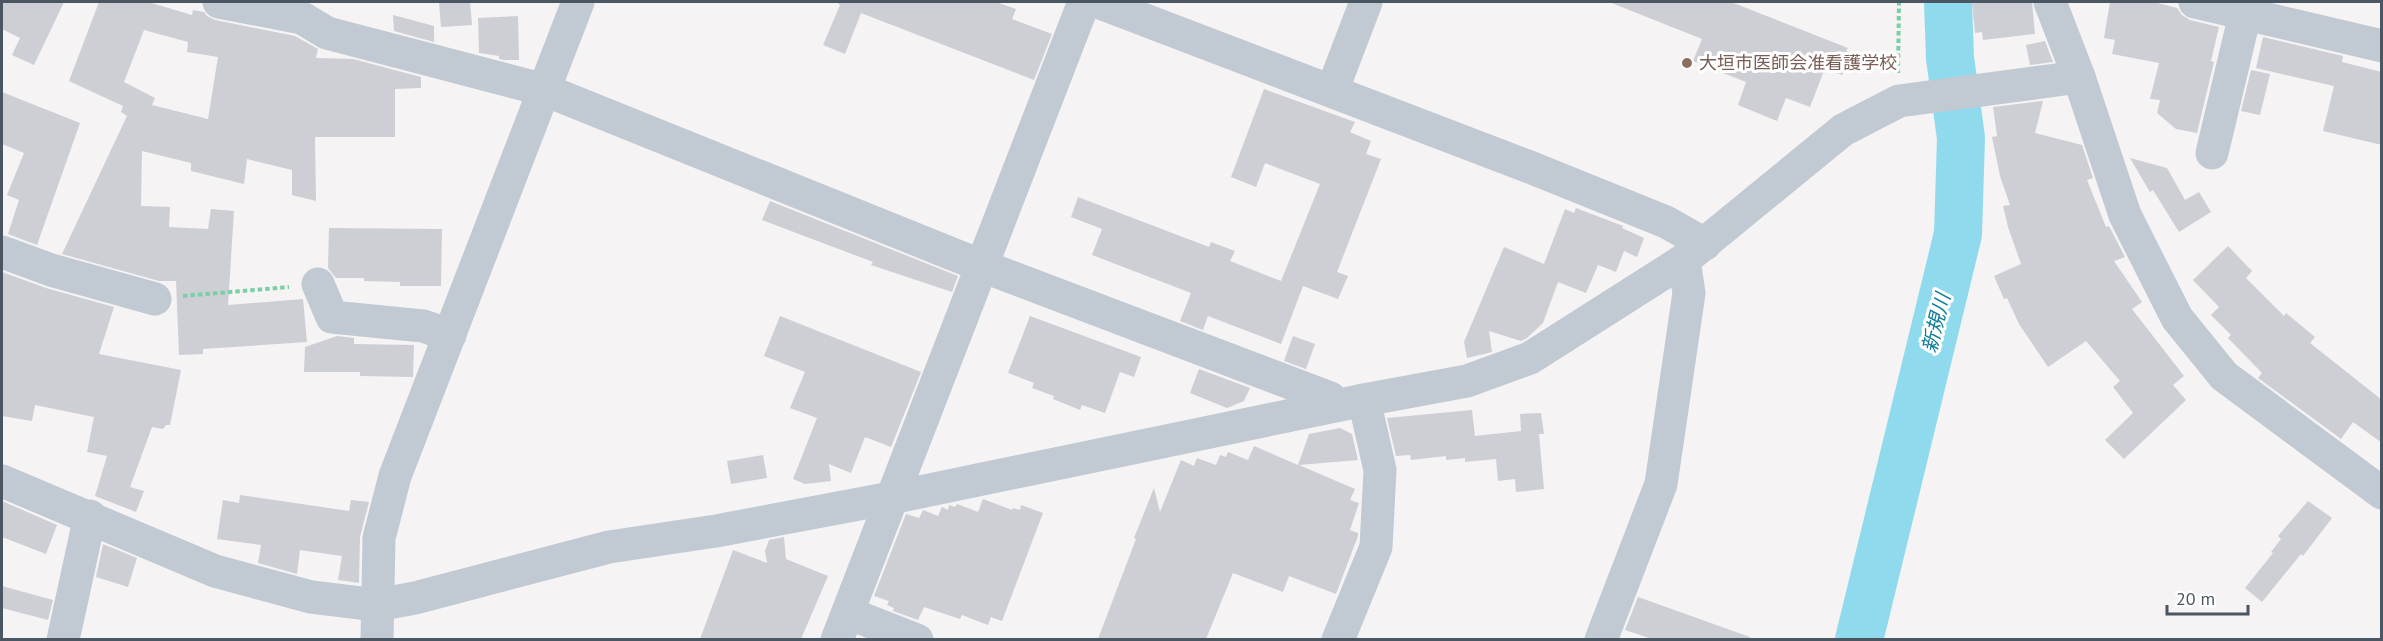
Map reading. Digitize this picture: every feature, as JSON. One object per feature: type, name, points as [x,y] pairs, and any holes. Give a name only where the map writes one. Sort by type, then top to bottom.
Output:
[{"type":"street","points":[[219,2],[302,18],[327,33],[545,90],[982,266],[1348,403],[1380,470],[1376,547],[1338,639]]},
{"type":"street","points":[[378,639],[380,538],[395,476],[578,2]]},
{"type":"street","points":[[917,639],[842,626],[1084,2]]},
{"type":"street","points":[[1098,2],[1666,222],[1695,252]]},
{"type":"street","points":[[1332,91],[1366,2]]},
{"type":"street","points":[[2050,2],[2079,77],[2125,215],[2177,318],[2224,376],[2382,493]]},
{"type":"street","points":[[2195,2],[2246,8],[2382,46]]},
{"type":"street","points":[[2212,153],[2246,8]]},
{"type":"street","points":[[2,481],[90,516],[215,571],[311,597],[377,605],[609,548],[716,531],[891,498],[1348,403],[1467,381],[1530,358],[1695,252],[1843,130],[1906,99],[2079,77]]},
{"type":"street","points":[[2,252],[51,270],[155,298]]},
{"type":"street","points":[[1600,639],[1661,484],[1695,252]]},
{"type":"street","points":[[318,284],[332,317],[423,326],[450,335]]},
{"type":"street","points":[[63,639],[90,516]]},
{"type":"path","points":[[1899,2],[1906,99]]},
{"type":"path","points":[[155,298],[318,284]]},
{"type":"building","points":[[2,2],[64,2],[34,65],[12,55],[20,38],[2,29]]},
{"type":"building","points":[[99,2],[148,2],[192,15],[193,10],[204,12],[215,20],[295,36],[318,49],[316,58],[353,59],[421,77],[421,88],[395,89],[395,137],[315,137],[316,201],[292,195],[292,170],[247,159],[244,184],[191,171],[191,163],[142,151],[141,206],[170,207],[169,227],[208,229],[211,209],[234,211],[228,305],[303,299],[307,342],[203,349],[203,354],[179,355],[176,281],[159,281],[62,254],[127,116],[121,112],[123,106],[69,81]],"holes":[[[144,30],[188,42],[187,52],[218,57],[208,119],[152,105],[155,98],[124,82]]]},
{"type":"building","points":[[439,2],[470,2],[472,25],[441,27]]},
{"type":"building","points":[[836,2],[996,2],[1016,9],[1012,19],[1052,34],[1034,80],[861,13],[845,54],[823,45],[840,5]]},
{"type":"building","points":[[1609,2],[1731,2],[1848,48],[1846,51],[1851,53],[1842,75],[1825,68],[1810,107],[1786,98],[1777,121],[1738,105],[1746,82],[1693,61],[1702,39]]},
{"type":"building","points":[[1972,2],[2032,2],[2035,34],[1983,40],[1982,32],[1975,33]]},
{"type":"building","points":[[2110,2],[2154,2],[2177,8],[2190,20],[2219,27],[2211,61],[2214,62],[2197,133],[2176,129],[2157,113],[2160,100],[2150,99],[2159,63],[2112,54],[2115,40],[2104,38]]},
{"type":"building","points":[[393,15],[434,26],[434,42],[394,31]]},
{"type":"building","points":[[518,16],[519,60],[504,60],[499,59],[499,56],[479,53],[478,18]]},
{"type":"building","points":[[2263,37],[2343,56],[2342,62],[2382,72],[2382,145],[2323,131],[2334,86],[2256,68]]},
{"type":"building","points":[[2045,41],[2053,62],[2030,65],[2026,45]]},
{"type":"building","points":[[2251,70],[2270,74],[2260,115],[2241,111]]},
{"type":"building","points":[[1264,89],[1355,122],[1350,132],[1371,141],[1366,154],[1381,159],[1337,272],[1348,276],[1338,299],[1303,286],[1281,344],[1208,316],[1203,330],[1180,321],[1191,293],[1092,255],[1102,229],[1071,217],[1078,197],[1209,247],[1211,242],[1235,251],[1230,261],[1281,281],[1320,184],[1265,163],[1256,187],[1231,177]]},
{"type":"building","points":[[2,92],[80,123],[37,245],[8,234],[19,200],[7,195],[24,153],[2,144]]},
{"type":"building","points":[[2043,101],[2035,133],[2082,145],[2093,178],[2087,180],[2106,227],[2109,226],[2125,257],[2114,261],[2142,302],[2132,309],[2184,376],[2173,385],[2186,400],[2124,459],[2105,440],[2133,413],[2113,387],[2120,381],[2086,341],[2048,367],[2019,324],[2007,298],[2004,299],[1994,276],[2021,264],[2003,206],[2010,205],[2000,176],[1992,137],[1997,136],[1993,107]]},
{"type":"building","points":[[2130,158],[2167,168],[2185,200],[2199,192],[2211,212],[2179,232],[2153,190],[2150,192]]},
{"type":"building","points":[[770,201],[958,276],[952,292],[871,265],[873,262],[762,220]]},
{"type":"building","points":[[1576,208],[1623,226],[1622,228],[1644,238],[1637,257],[1624,251],[1616,272],[1598,265],[1586,293],[1558,282],[1543,323],[1527,338],[1521,341],[1489,331],[1492,352],[1467,358],[1464,342],[1504,247],[1544,264],[1565,209],[1574,213]]},
{"type":"building","points":[[329,228],[442,229],[441,286],[400,286],[400,282],[336,278],[328,268]]},
{"type":"building","points":[[2228,246],[2252,271],[2246,278],[2284,316],[2286,313],[2315,337],[2310,343],[2382,400],[2382,443],[2353,422],[2341,439],[2258,378],[2262,373],[2228,338],[2231,335],[2211,315],[2219,307],[2193,280]]},
{"type":"building","points":[[2,272],[46,288],[114,307],[99,354],[181,370],[170,425],[166,425],[163,429],[152,427],[130,487],[144,491],[136,512],[95,496],[107,456],[87,452],[94,417],[35,405],[32,421],[2,416]]},
{"type":"building","points":[[780,316],[921,372],[891,447],[865,437],[851,473],[829,464],[831,481],[805,484],[793,479],[817,418],[790,408],[805,372],[764,356]]},
{"type":"building","points":[[1030,316],[1141,357],[1134,377],[1120,372],[1105,413],[1082,405],[1080,410],[1053,399],[1054,396],[1032,388],[1034,383],[1008,373]]},
{"type":"building","points":[[337,336],[354,338],[354,344],[414,345],[413,377],[360,376],[360,372],[304,372],[305,347]]},
{"type":"building","points":[[1293,336],[1315,344],[1306,369],[1284,361]]},
{"type":"building","points":[[1199,369],[1250,388],[1244,401],[1227,408],[1190,393]]},
{"type":"building","points":[[1472,410],[1475,436],[1521,431],[1520,414],[1541,413],[1544,434],[1539,434],[1544,489],[1516,492],[1515,479],[1498,481],[1496,459],[1465,462],[1465,458],[1446,460],[1446,456],[1411,460],[1410,455],[1396,456],[1387,418]]},
{"type":"building","points":[[1340,428],[1352,434],[1358,460],[1299,465],[1355,489],[1350,500],[1359,503],[1350,530],[1358,533],[1358,536],[1336,594],[1289,576],[1283,592],[1233,573],[1206,639],[1098,639],[1154,488],[1160,512],[1181,460],[1194,466],[1197,458],[1216,465],[1220,455],[1226,457],[1228,452],[1248,460],[1254,446],[1298,465],[1309,434]]},
{"type":"building","points":[[763,455],[767,478],[731,484],[727,461]]},
{"type":"building","points":[[240,495],[349,511],[351,500],[369,502],[360,537],[359,583],[338,580],[342,556],[300,550],[297,574],[258,563],[261,545],[217,539],[223,500],[239,503]]},
{"type":"building","points":[[983,499],[1012,510],[1013,508],[1020,510],[1021,505],[1043,513],[1002,621],[991,617],[988,625],[962,615],[960,619],[924,607],[918,620],[893,611],[894,608],[887,605],[889,601],[874,596],[906,514],[919,518],[923,510],[938,516],[942,507],[948,510],[949,505],[955,507],[957,504],[978,512]]},
{"type":"building","points":[[2,501],[57,525],[46,554],[2,537]]},
{"type":"building","points":[[2308,501],[2332,518],[2303,556],[2301,554],[2262,602],[2245,588],[2273,553],[2271,552],[2281,539],[2278,536]]},
{"type":"building","points":[[784,537],[786,559],[828,576],[801,639],[700,639],[733,550],[767,563],[765,551],[769,540]]},
{"type":"building","points":[[103,544],[137,558],[128,587],[96,577]]},
{"type":"building","points":[[2,586],[53,600],[48,620],[2,608]]},
{"type":"building","points":[[1638,597],[1750,637],[1750,639],[1652,639],[1625,630]]},
{"type":"waterway","name":"新規川","points":[[1859,640],[1958,234],[1961,138],[1950,58],[1948,2]]},
{"type":"place","name":"大垣市医師会准看護学校","points":[[1687,63]]}]
